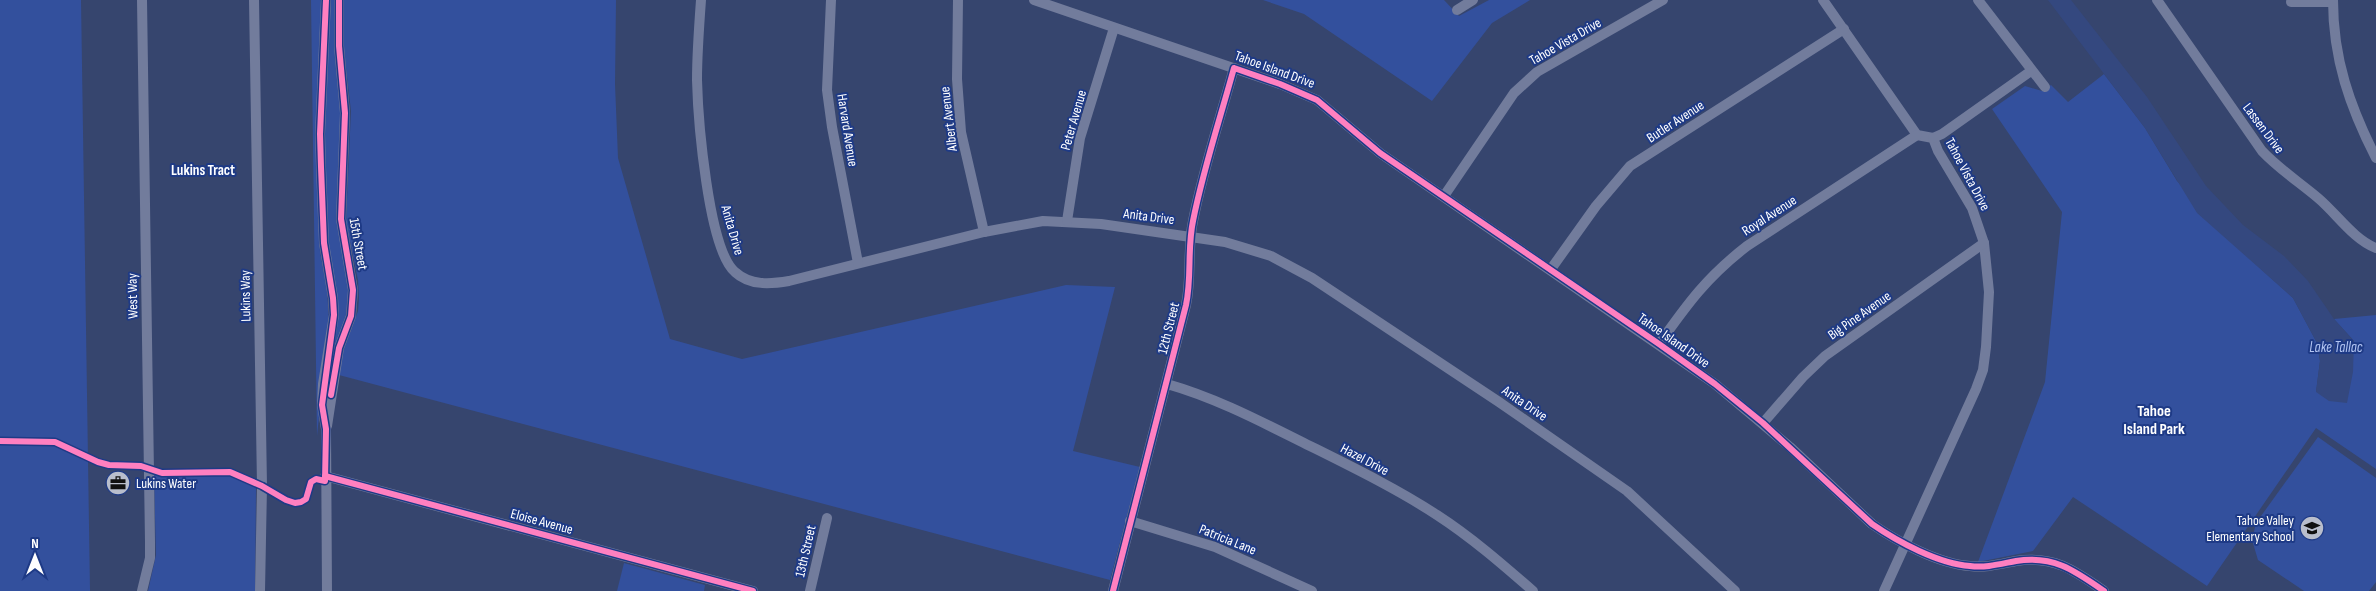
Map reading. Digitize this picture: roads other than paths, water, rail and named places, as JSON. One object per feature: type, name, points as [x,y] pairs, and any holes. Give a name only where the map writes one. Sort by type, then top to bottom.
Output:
[{"type":"street","name":"West Way","points":[[142,0],[150,558],[142,591]]},
{"type":"street","name":"Lukins Way","points":[[254,0],[262,486],[260,591]]},
{"type":"street","name":"15th Street","points":[[326,0],[320,134],[324,243],[334,315],[323,384],[322,405],[326,429],[327,591]]},
{"type":"street","name":"15th Street","points":[[326,429],[330,416],[332,383],[339,348],[351,316],[353,290],[341,219],[345,113],[339,46],[339,0]]},
{"type":"street","name":"Anita Drive","points":[[701,0],[697,79],[700,128],[711,205],[725,260],[734,272],[744,279],[760,283],[789,281],[984,232],[1027,223],[1067,221],[1191,236],[1225,242],[1272,256],[1312,278],[1499,402],[1627,491],[1735,591]]},
{"type":"street","name":"Harvard Avenue","points":[[831,0],[827,90],[832,127],[858,264]]},
{"type":"street","name":"Albert Avenue","points":[[958,0],[957,79],[961,132],[984,232]]},
{"type":"street","name":"Tahoe Island Drive","points":[[1034,0],[1280,84],[1317,100],[1380,153],[1551,269],[1715,384],[1763,424],[1872,524],[1905,544],[1950,562],[1969,566],[1991,567],[2028,560],[2046,560],[2081,575],[2104,591]]},
{"type":"street","points":[[1457,10],[1473,0]]},
{"type":"street","name":"Tahoe Vista Drive","points":[[1444,196],[1514,93],[1526,81],[1537,72],[1663,0]]},
{"type":"street","points":[[1823,0],[1917,135]]},
{"type":"street","points":[[1978,0],[2045,87]]},
{"type":"street","name":"Lassen Drive","points":[[2156,0],[2262,151],[2276,166],[2317,197],[2362,240],[2376,248]]},
{"type":"street","points":[[2291,2],[2333,1],[2339,63],[2348,98],[2376,158]]},
{"type":"street","name":"Peter Avenue","points":[[1067,221],[1080,138],[1114,28]]},
{"type":"street","name":"Butler Avenue","points":[[1551,269],[1596,206],[1630,166],[1844,28]]},
{"type":"street","name":"12th Street","points":[[1113,591],[1190,288],[1191,236],[1234,68]]},
{"type":"street","points":[[1933,138],[1942,134],[2031,71]]},
{"type":"street","name":"Tahoe Vista Drive","points":[[1884,591],[1982,370],[1989,317],[1984,243],[1972,208],[1933,138],[1917,135]]},
{"type":"street","name":"Royal Avenue","points":[[1659,344],[1704,283],[1723,265],[1747,246],[1917,135]]},
{"type":"street","name":"Big Pine Avenue","points":[[1763,424],[1803,377],[1825,356],[1984,243]]},
{"type":"street","name":"Hazel Drive","points":[[1167,384],[1188,390],[1251,417],[1404,496],[1437,515],[1478,544],[1533,591]]},
{"type":"street","name":"Eloise Avenue","points":[[325,476],[753,591]]},
{"type":"street","name":"13th Street","points":[[810,591],[827,518]]},
{"type":"street","name":"Patricia Lane","points":[[1130,521],[1214,547],[1312,591]]},
{"type":"water","name":"Lake Tallac","points":[[2048,0],[2071,0],[2147,97],[2206,186],[2243,225],[2284,256],[2308,281],[2334,319],[2354,341],[2353,372],[2347,403],[2329,401],[2316,392],[2320,361],[2317,343],[2293,298],[2197,213],[2145,128]]},
{"type":"place","name":"Lukins Water","points":[[118,483]]},
{"type":"place","name":"Tahoe Valley Elementary School","points":[[2312,528]]},
{"type":"district","name":"Lukins Tract","points":[[203,170]]},
{"type":"district","name":"Tahoe Island Park","points":[[2154,419]]}]
